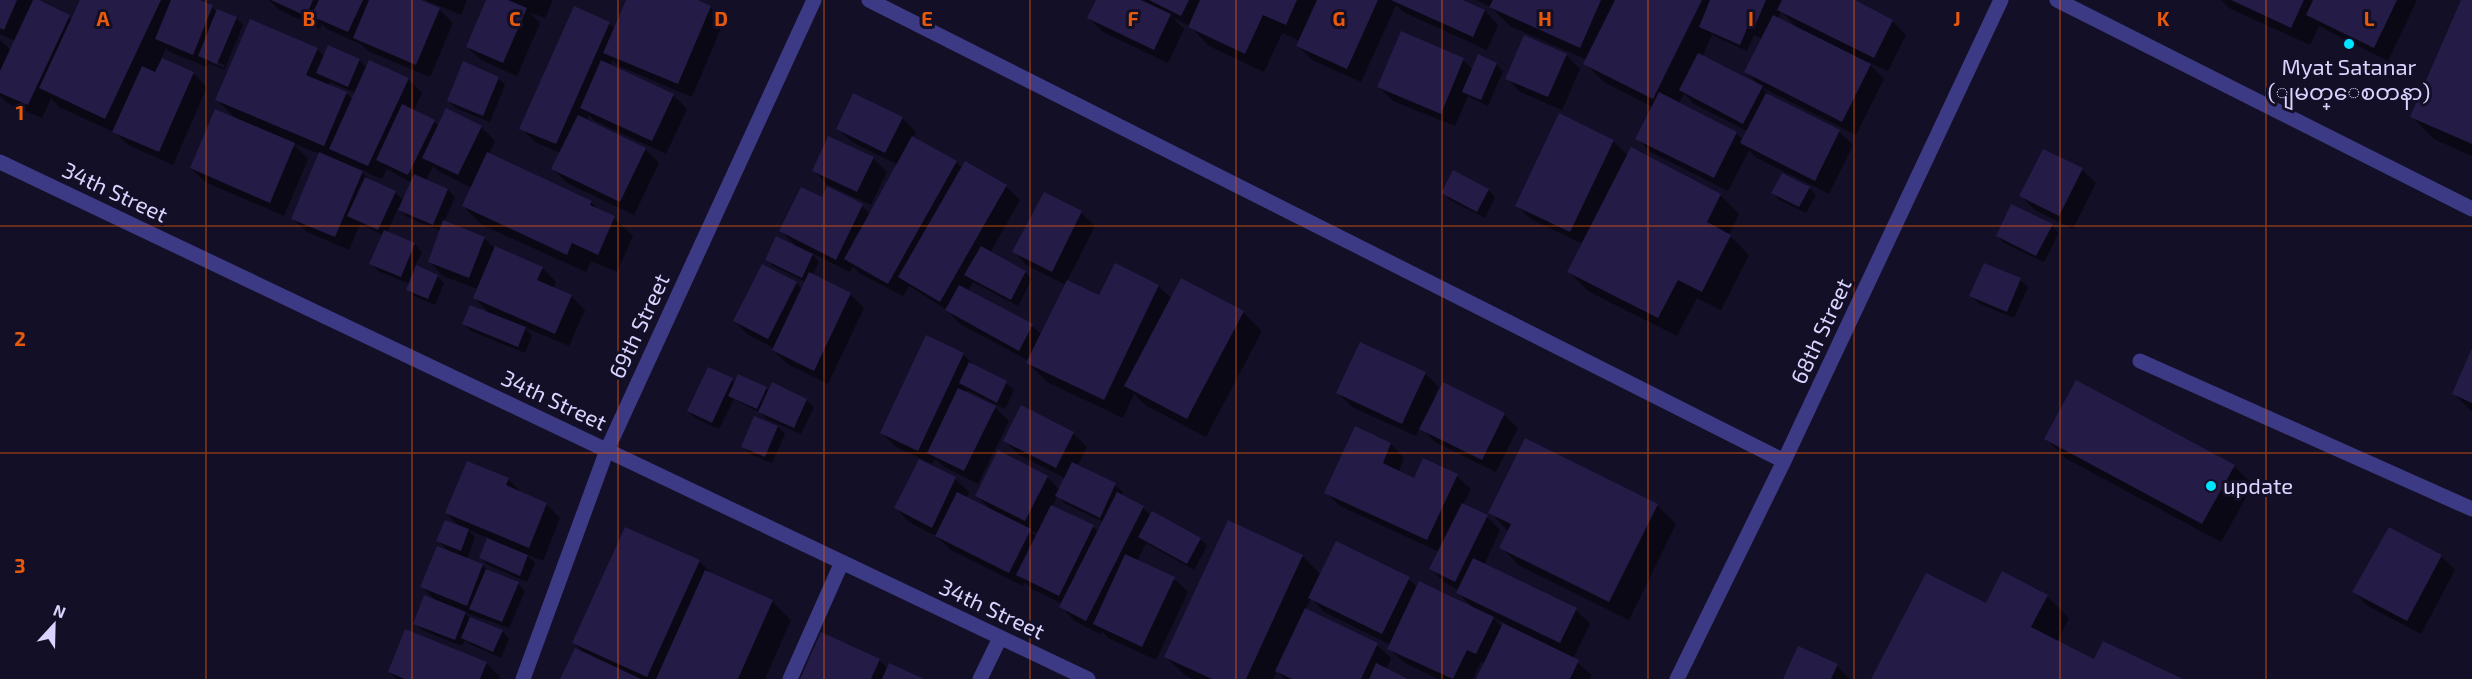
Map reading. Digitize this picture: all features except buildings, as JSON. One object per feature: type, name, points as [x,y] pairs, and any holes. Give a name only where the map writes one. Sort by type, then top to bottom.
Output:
[{"type":"street","name":"69th Street","points":[[523,679],[606,450],[814,0]]},
{"type":"street","points":[[869,0],[1784,461]]},
{"type":"street","name":"68th Street","points":[[1677,679],[1784,461],[2001,0]]},
{"type":"street","points":[[2057,0],[2472,209]]},
{"type":"street","name":"34th Street","points":[[0,162],[1088,679]]},
{"type":"street","points":[[2140,361],[2472,509]]},
{"type":"street","points":[[790,679],[842,562]]},
{"type":"street","points":[[980,679],[1000,638]]},
{"type":"place","name":"Myat Satanar (ျမတ္ေစတနာ)","points":[[2349,44]]},
{"type":"place","name":"update","points":[[2211,486]]}]
